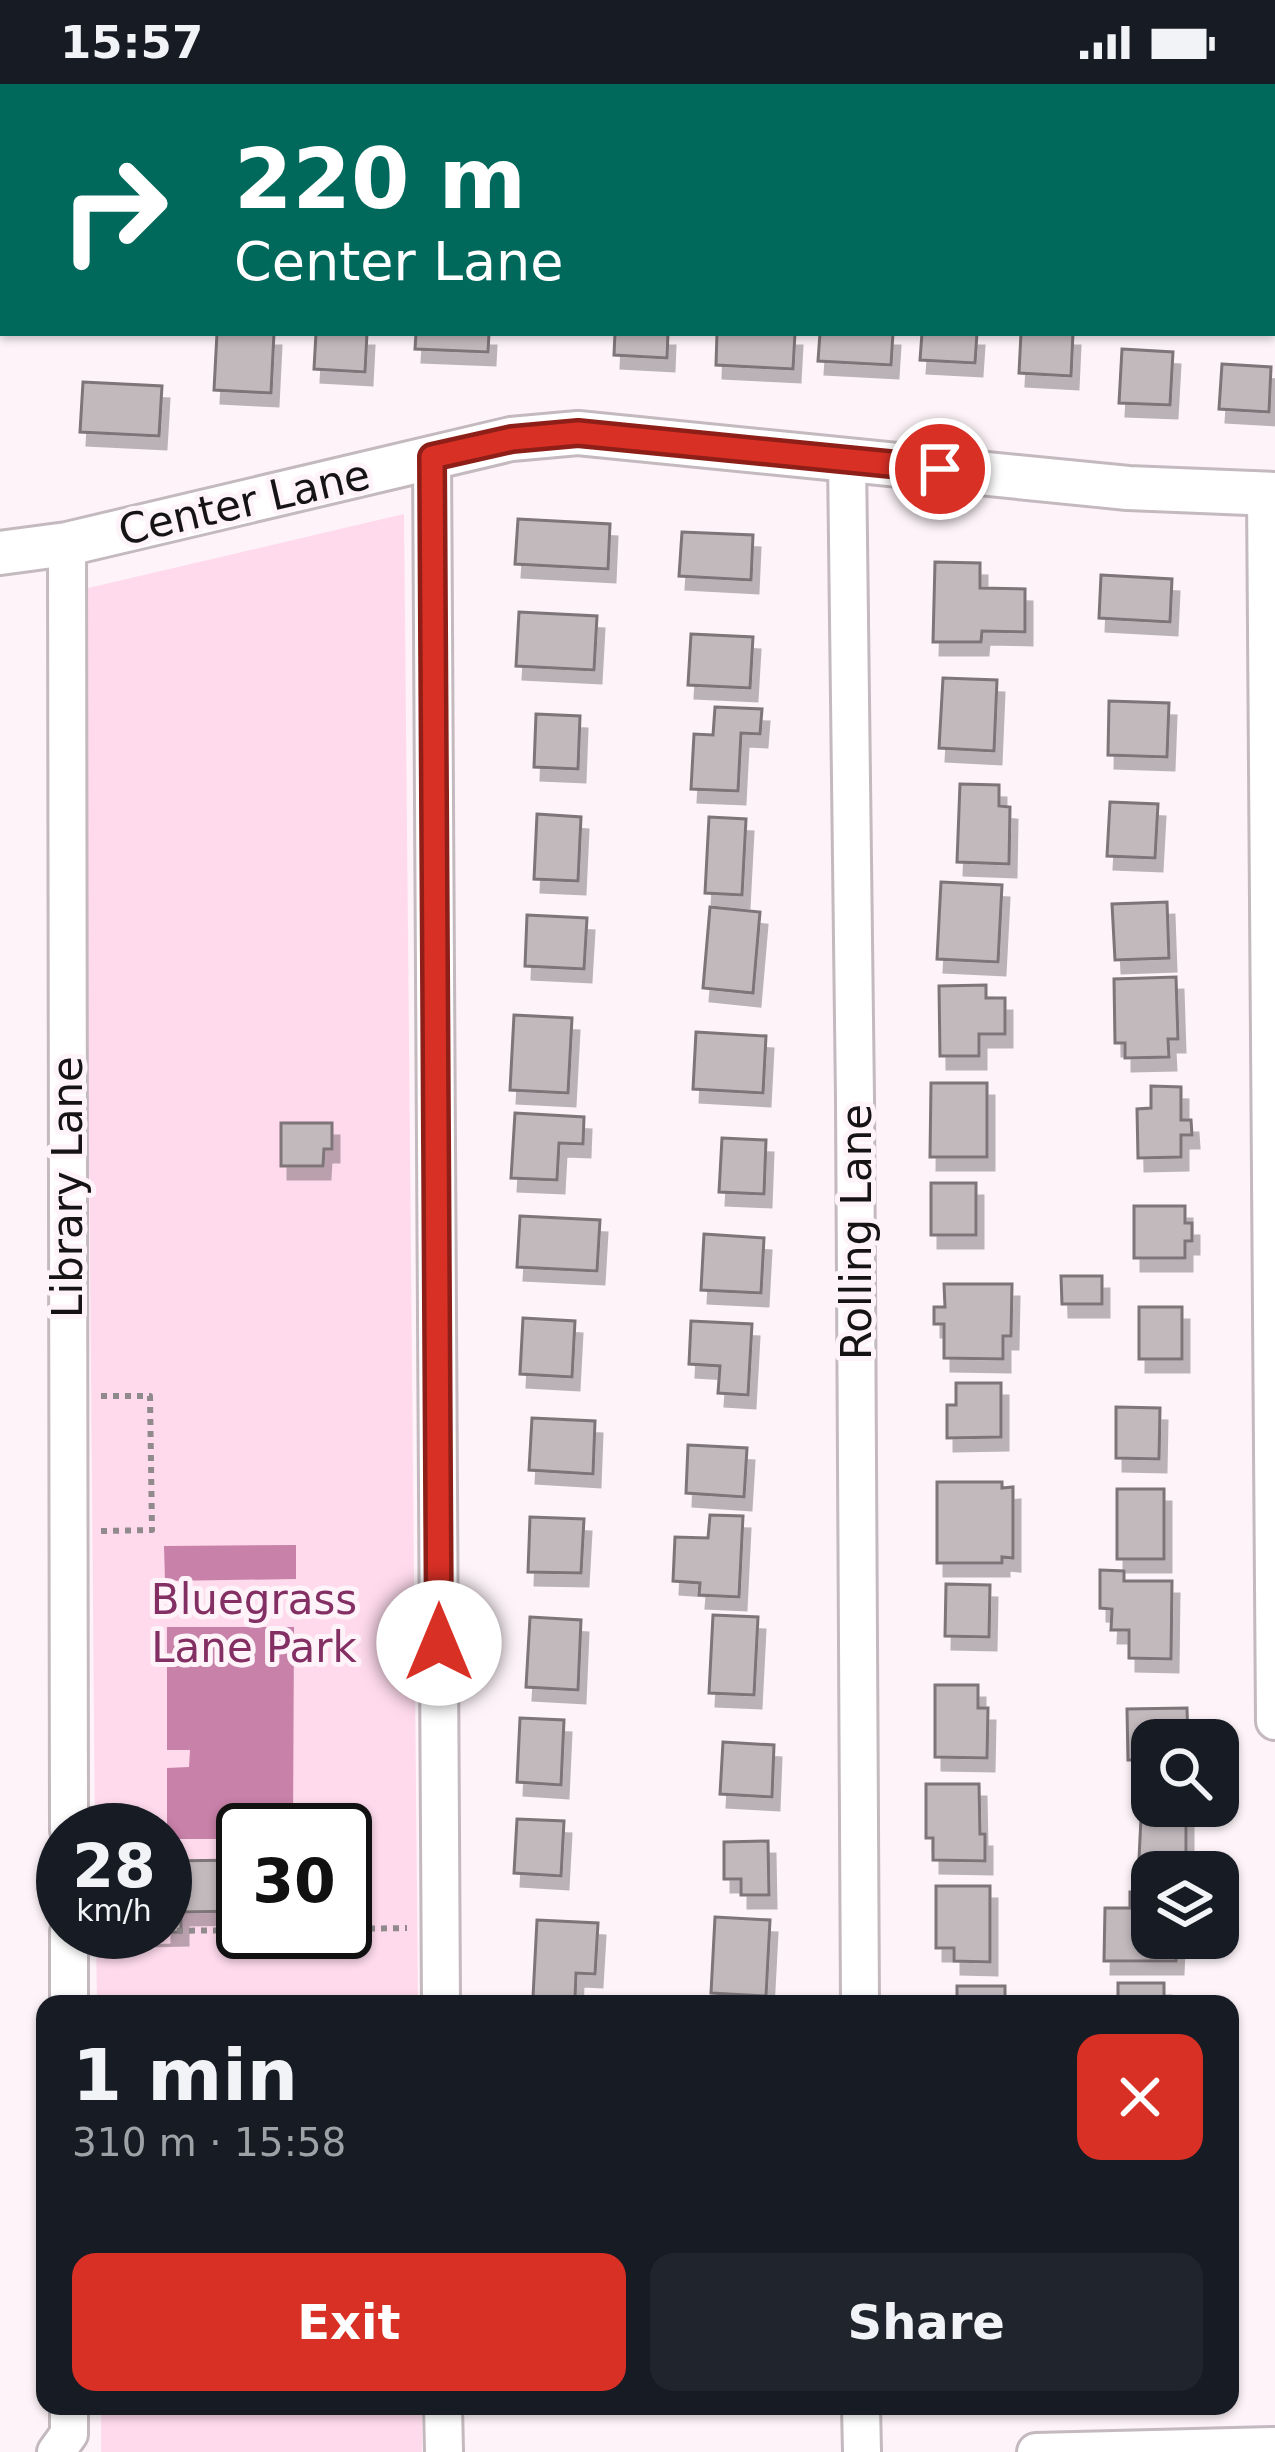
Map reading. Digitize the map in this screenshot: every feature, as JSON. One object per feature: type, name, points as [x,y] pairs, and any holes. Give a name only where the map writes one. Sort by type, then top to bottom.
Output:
[{"type":"street","name":"Center Lane","points":[[0,553],[67,544],[512,439],[578,433],[1128,488],[1270,494]]},
{"type":"street","points":[[432,457],[441,1995]]},
{"type":"street","name":"Rolling Lane","points":[[847,459],[860,1995]]},
{"type":"street","points":[[1270,494],[1275,1721]]},
{"type":"street","name":"Library Lane","points":[[67,544],[68,1803]]},
{"type":"street","points":[[69,1959],[69,1995]]},
{"type":"street","points":[[56,2452],[69,2434],[69,2415]]},
{"type":"street","points":[[443,2415],[444,2452]]},
{"type":"street","points":[[862,2415],[862,2452]]},
{"type":"street","points":[[1036,2452],[1275,2446]]},
{"type":"path","points":[[68,1396],[150,1396],[152,1530],[68,1533]]},
{"type":"path","points":[[372,1928],[440,1927]]},
{"type":"green space","name":"Bluegrass Lane Park","points":[[404,514],[418,1995],[97,1995],[96,1959],[192,1959],[192,1803],[95,1803],[84,589]]},
{"type":"green space","points":[[101,2415],[422,2415],[422,2452],[101,2452]]},
{"type":"shaded area","points":[[296,1545],[296,1579],[165,1581],[164,1546]]},
{"type":"shaded area","points":[[167,1627],[294,1627],[293,1803],[216,1803],[216,1839],[192,1839],[192,1803],[167,1803],[167,1768],[189,1767],[190,1750],[167,1750]]},
{"type":"building","points":[[217,336],[274,336],[271,393],[214,390]]},
{"type":"building","points":[[316,336],[367,336],[365,372],[314,369]]},
{"type":"building","points":[[416,336],[489,336],[488,352],[415,349]]},
{"type":"building","points":[[615,336],[668,336],[667,358],[614,355]]},
{"type":"building","points":[[717,336],[795,336],[793,369],[716,365]]},
{"type":"building","points":[[820,336],[893,336],[891,365],[818,361]]},
{"type":"building","points":[[922,336],[977,336],[975,363],[920,360]]},
{"type":"building","points":[[1021,336],[1073,336],[1071,376],[1019,373]]},
{"type":"building","points":[[1122,349],[1173,352],[1170,405],[1119,403]]},
{"type":"building","points":[[1222,364],[1271,367],[1269,412],[1219,409]]},
{"type":"building","points":[[83,382],[162,386],[159,436],[80,432]]},
{"type":"building","points":[[518,519],[610,524],[608,569],[515,564]]},
{"type":"building","points":[[682,532],[753,535],[751,580],[679,576]]},
{"type":"building","points":[[935,562],[980,563],[980,588],[1025,589],[1025,632],[982,631],[981,642],[933,642]]},
{"type":"building","points":[[1101,575],[1172,579],[1170,622],[1099,618]]},
{"type":"building","points":[[519,612],[597,616],[594,670],[516,666]]},
{"type":"building","points":[[691,634],[753,637],[750,688],[688,685]]},
{"type":"building","points":[[943,678],[997,680],[994,751],[939,748]]},
{"type":"building","points":[[1109,701],[1169,703],[1167,757],[1108,755]]},
{"type":"building","points":[[715,707],[762,709],[760,734],[741,733],[738,791],[691,789],[694,734],[713,735]]},
{"type":"building","points":[[536,714],[580,716],[578,769],[534,767]]},
{"type":"building","points":[[960,784],[999,785],[999,806],[1010,807],[1009,864],[957,862]]},
{"type":"building","points":[[1110,802],[1158,804],[1155,858],[1107,856]]},
{"type":"building","points":[[537,814],[581,817],[578,881],[534,879]]},
{"type":"building","points":[[709,817],[746,819],[742,895],[705,893]]},
{"type":"building","points":[[941,882],[1002,885],[998,962],[937,959]]},
{"type":"building","points":[[1167,902],[1169,958],[1115,960],[1112,904]]},
{"type":"building","points":[[710,907],[760,912],[753,993],[703,988]]},
{"type":"building","points":[[527,915],[587,918],[584,969],[525,966]]},
{"type":"building","points":[[1176,977],[1178,1039],[1168,1039],[1169,1057],[1125,1058],[1125,1043],[1115,1043],[1114,979]]},
{"type":"building","points":[[986,985],[986,998],[1005,998],[1005,1034],[979,1034],[979,1056],[940,1056],[939,986]]},
{"type":"building","points":[[514,1015],[572,1018],[568,1093],[510,1090]]},
{"type":"building","points":[[696,1032],[766,1036],[763,1093],[693,1089]]},
{"type":"building","points":[[931,1083],[987,1083],[987,1157],[930,1157]]},
{"type":"building","points":[[1151,1086],[1181,1087],[1181,1120],[1191,1120],[1192,1135],[1181,1135],[1181,1157],[1138,1158],[1137,1109],[1151,1108]]},
{"type":"building","points":[[515,1113],[584,1117],[583,1144],[559,1143],[557,1180],[511,1178]]},
{"type":"building","points":[[281,1123],[332,1123],[332,1149],[324,1149],[323,1166],[281,1166]]},
{"type":"building","points":[[722,1138],[766,1140],[764,1194],[719,1192]]},
{"type":"building","points":[[931,1183],[976,1183],[976,1235],[931,1235]]},
{"type":"building","points":[[1134,1206],[1185,1206],[1192,1241],[1185,1241],[1185,1258],[1134,1258]]},
{"type":"building","points":[[520,1216],[600,1220],[597,1271],[517,1267]]},
{"type":"building","points":[[704,1234],[764,1238],[761,1293],[701,1290]]},
{"type":"building","points":[[1061,1276],[1102,1276],[1102,1304],[1062,1304]]},
{"type":"building","points":[[944,1284],[1012,1284],[1011,1336],[1003,1336],[1003,1359],[944,1358],[944,1324],[934,1324],[934,1307],[945,1307]]},
{"type":"building","points":[[1139,1307],[1182,1307],[1182,1359],[1139,1359]]},
{"type":"building","points":[[523,1318],[575,1321],[572,1377],[520,1374]]},
{"type":"building","points":[[691,1321],[752,1324],[748,1395],[718,1393],[720,1366],[689,1364]]},
{"type":"building","points":[[956,1383],[1001,1383],[1001,1437],[947,1438],[947,1405],[956,1405]]},
{"type":"building","points":[[1116,1407],[1160,1408],[1159,1459],[1116,1458]]},
{"type":"building","points":[[532,1418],[595,1421],[593,1474],[529,1470]]},
{"type":"building","points":[[688,1445],[747,1448],[744,1497],[686,1493]]},
{"type":"building","points":[[937,1482],[1002,1482],[1002,1488],[1013,1487],[1013,1558],[1002,1557],[1002,1563],[937,1563]]},
{"type":"building","points":[[1117,1489],[1164,1489],[1164,1559],[1117,1559]]},
{"type":"building","points":[[710,1515],[743,1516],[739,1597],[699,1595],[700,1583],[673,1581],[675,1537],[708,1538]]},
{"type":"building","points":[[530,1517],[584,1519],[581,1573],[528,1572]]},
{"type":"building","points":[[1100,1570],[1124,1571],[1124,1581],[1172,1581],[1171,1659],[1129,1658],[1129,1630],[1111,1630],[1112,1609],[1100,1608]]},
{"type":"building","points":[[946,1584],[990,1585],[989,1637],[945,1636]]},
{"type":"building","points":[[713,1615],[758,1617],[754,1695],[709,1693]]},
{"type":"building","points":[[530,1617],[581,1620],[578,1690],[526,1687]]},
{"type":"building","points":[[935,1685],[978,1685],[978,1708],[988,1708],[987,1758],[935,1757]]},
{"type":"building","points":[[1187,1708],[1187,1719],[1131,1719],[1128,1760],[1127,1709]]},
{"type":"building","points":[[520,1718],[564,1720],[561,1785],[517,1782]]},
{"type":"building","points":[[723,1742],[774,1745],[772,1797],[720,1794]]},
{"type":"building","points":[[926,1784],[979,1784],[985,1861],[933,1860],[933,1838],[926,1838]]},
{"type":"building","points":[[517,1819],[564,1821],[561,1876],[514,1873]]},
{"type":"building","points":[[1141,1827],[1186,1827],[1186,1851],[1139,1851]]},
{"type":"building","points":[[768,1841],[769,1895],[741,1895],[741,1879],[724,1879],[724,1842]]},
{"type":"building","points":[[216,1860],[216,1911],[192,1912],[192,1861]]},
{"type":"building","points":[[936,1886],[990,1886],[990,1962],[954,1961],[954,1948],[936,1948]]},
{"type":"building","points":[[1131,1892],[1131,1959],[1176,1961],[1104,1961],[1105,1908],[1130,1908]]},
{"type":"building","points":[[715,1917],[770,1920],[766,1995],[711,1993]]},
{"type":"building","points":[[537,1920],[598,1923],[595,1974],[576,1973],[575,1995],[533,1995]]},
{"type":"building","points":[[1118,1983],[1164,1983],[1164,1995],[1118,1995]]},
{"type":"building","points":[[957,1986],[1005,1986],[1005,1995],[957,1995]]},
{"type":"route","points":[[439,1643],[432,457],[512,439],[578,433],[940,469]]}]
